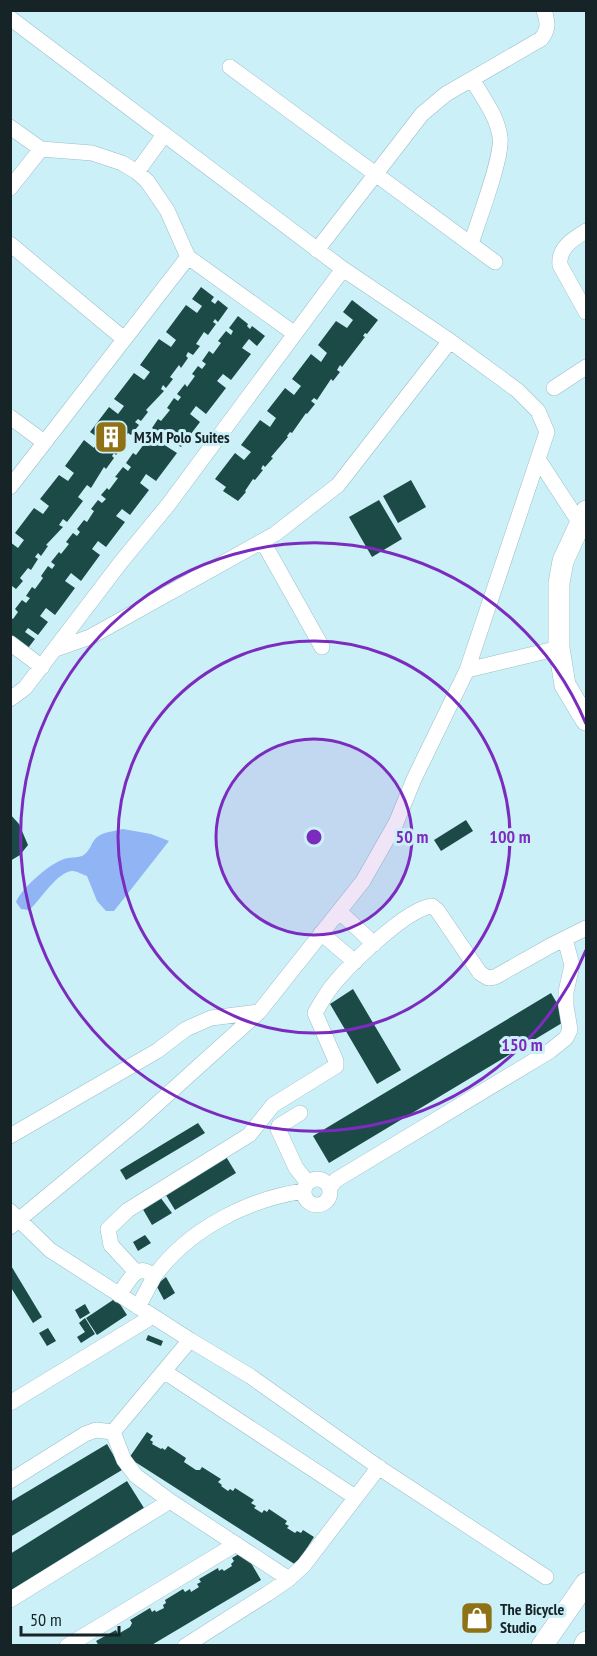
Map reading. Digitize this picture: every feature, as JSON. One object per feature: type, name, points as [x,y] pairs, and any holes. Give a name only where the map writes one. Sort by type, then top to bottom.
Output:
[{"type":"street","points":[[317,250],[422,114],[446,94],[541,39],[547,32],[548,24],[544,10]]},
{"type":"street","points":[[10,18],[317,250],[517,390],[538,411],[547,432],[467,670],[414,779],[396,823],[363,881],[259,1012],[137,1122],[13,1219],[50,1250],[250,1376],[379,1467],[546,1577]]},
{"type":"street","points":[[230,67],[495,262]]},
{"type":"street","points":[[471,244],[496,165],[501,138],[495,118],[472,79]]},
{"type":"street","points":[[10,127],[41,148],[92,153],[122,163],[137,172],[147,181],[168,210],[188,257],[295,334]]},
{"type":"street","points":[[137,172],[164,135]]},
{"type":"street","points":[[10,188],[41,148]]},
{"type":"street","points":[[586,231],[563,249],[559,259],[560,265],[586,312]]},
{"type":"street","points":[[10,244],[124,339]]},
{"type":"street","points":[[10,487],[188,257]]},
{"type":"street","points":[[10,699],[25,688],[56,650],[121,562],[168,505],[343,269]]},
{"type":"street","points":[[56,650],[90,637],[263,542],[338,485],[450,341]]},
{"type":"street","points":[[554,388],[586,367]]},
{"type":"street","points":[[10,417],[44,442]]},
{"type":"street","points":[[538,459],[584,522],[563,561],[559,583],[559,648],[566,685],[586,720]]},
{"type":"street","points":[[263,542],[322,647]]},
{"type":"street","points":[[10,643],[42,667]]},
{"type":"street","points":[[467,670],[559,648]]},
{"type":"street","points":[[136,1272],[111,1245],[108,1228],[128,1210],[249,1135],[273,1105],[336,1066],[336,1061],[315,1013],[334,984],[398,923],[425,907],[432,906],[480,974],[488,978],[495,977],[550,945],[586,928]]},
{"type":"street","points":[[339,911],[374,944]]},
{"type":"street","points":[[321,933],[355,963]]},
{"type":"street","points":[[300,1113],[279,1126],[278,1129],[306,1187],[309,1203],[317,1206],[329,1200],[330,1187],[336,1180],[550,1051],[566,1038],[570,1030],[566,992],[572,965],[565,939]]},
{"type":"street","points":[[10,1136],[157,1051],[186,1029],[211,1018],[259,1012]]},
{"type":"street","points":[[138,1307],[164,1263],[187,1242],[242,1208],[306,1187],[320,1179],[330,1187]]},
{"type":"street","points":[[119,1294],[140,1270],[147,1271],[154,1277]]},
{"type":"street","points":[[10,1403],[153,1316]]},
{"type":"street","points":[[113,1432],[190,1340]]},
{"type":"street","points":[[165,1372],[355,1497]]},
{"type":"street","points":[[10,1481],[85,1434],[96,1430],[113,1432]]},
{"type":"street","points":[[113,1432],[124,1460],[136,1476],[289,1579]]},
{"type":"street","points":[[185,1646],[289,1579],[304,1564],[379,1467]]},
{"type":"street","points":[[10,1600],[170,1501]]},
{"type":"street","points":[[67,1646],[236,1544]]},
{"type":"street","points":[[542,1646],[586,1583]]},
{"type":"street","points":[[584,1646],[586,1642]]},
{"type":"water","points":[[123,829],[151,834],[169,841],[114,911],[106,911],[97,901],[87,876],[73,871],[67,872],[55,881],[29,910],[21,909],[16,902],[19,896],[44,871],[64,859],[85,854],[99,836]]},
{"type":"building","name":"M3M Polo Suites","points":[[201,287],[214,297],[211,301],[215,304],[218,300],[228,308],[218,322],[215,319],[213,322],[216,324],[208,335],[204,332],[196,344],[200,346],[193,355],[188,352],[186,356],[188,358],[181,368],[179,365],[170,377],[173,379],[166,388],[163,385],[161,389],[164,391],[146,410],[148,412],[141,421],[138,419],[135,422],[139,425],[131,435],[128,433],[120,444],[123,446],[116,455],[114,453],[112,456],[114,458],[106,469],[104,467],[91,488],[87,485],[78,497],[83,501],[67,522],[63,519],[59,525],[63,527],[46,545],[48,546],[41,556],[38,553],[35,557],[38,559],[31,570],[28,568],[20,578],[23,581],[16,589],[12,586],[10,588],[10,542],[18,548],[24,540],[15,533],[34,508],[43,514],[49,506],[40,499],[59,475],[68,481],[74,473],[65,466],[84,440],[94,448],[100,439],[90,432],[109,407],[118,414],[124,406],[114,399],[134,373],[144,380],[150,372],[140,365],[159,339],[171,347],[176,340],[166,332],[186,305],[197,313],[202,306],[192,299]]},
{"type":"building","points":[[352,300],[378,320],[367,334],[365,333],[363,336],[365,337],[342,367],[340,365],[337,370],[340,372],[333,381],[331,379],[317,400],[314,398],[311,401],[315,404],[292,433],[290,432],[271,457],[273,458],[265,467],[263,465],[261,469],[263,470],[255,480],[253,479],[238,501],[223,491],[226,487],[215,479],[235,453],[244,460],[251,452],[241,445],[260,420],[270,427],[276,418],[267,411],[285,388],[294,395],[301,386],[292,379],[311,354],[321,362],[327,353],[318,345],[336,321],[347,328],[353,320],[343,312]]},
{"type":"building","points":[[238,316],[248,324],[250,329],[252,326],[265,336],[257,346],[249,339],[242,348],[251,354],[231,380],[223,374],[217,381],[226,388],[206,414],[196,406],[190,414],[200,422],[181,447],[171,440],[166,446],[177,453],[156,481],[146,474],[140,483],[149,490],[130,515],[122,509],[116,516],[125,522],[106,547],[98,541],[92,549],[100,555],[81,581],[71,573],[65,581],[75,588],[55,615],[46,608],[40,616],[48,622],[38,635],[28,628],[25,632],[35,639],[25,652],[10,641],[10,617],[13,619],[18,612],[15,609],[22,600],[26,603],[30,598],[26,596],[32,587],[35,589],[48,566],[52,569],[55,565],[51,562],[69,544],[66,542],[73,533],[77,536],[80,532],[77,529],[84,520],[87,522],[94,511],[91,509],[98,500],[102,503],[106,499],[101,495],[107,488],[109,490],[123,467],[128,471],[131,467],[126,463],[133,453],[136,455],[144,444],[141,442],[149,432],[153,435],[156,431],[152,428],[158,419],[161,421],[170,410],[167,408],[174,398],[178,401],[181,397],[177,394],[185,384],[187,387],[195,376],[192,374],[198,366],[202,369],[206,364],[202,361],[209,351],[213,354],[221,343],[218,341],[226,331],[231,335],[233,331],[229,328]]},
{"type":"building","points":[[411,480],[426,507],[398,523],[383,496]]},
{"type":"building","points":[[379,500],[402,539],[372,557],[349,517]]},
{"type":"building","points":[[10,814],[19,824],[28,845],[20,855],[10,861]]},
{"type":"building","points":[[466,820],[473,831],[441,851],[434,840]]},
{"type":"building","points":[[353,989],[401,1070],[377,1084],[330,1004]]},
{"type":"building","points":[[551,993],[567,1020],[329,1163],[313,1136]]},
{"type":"building","points":[[198,1123],[205,1133],[126,1180],[120,1170]]},
{"type":"building","points":[[225,1155],[236,1173],[175,1210],[164,1192]]},
{"type":"building","points":[[160,1197],[172,1213],[152,1225],[141,1206]]},
{"type":"building","points":[[145,1235],[151,1243],[138,1251],[133,1242]]},
{"type":"building","points":[[10,1264],[42,1317],[33,1323],[10,1286]]},
{"type":"building","points":[[166,1277],[175,1293],[164,1300],[156,1285]]},
{"type":"building","points":[[116,1298],[127,1315],[97,1335],[86,1318]]},
{"type":"building","points":[[85,1304],[90,1313],[80,1319],[75,1310]]},
{"type":"building","points":[[85,1318],[95,1334],[81,1343],[77,1337],[85,1332],[79,1323]]},
{"type":"building","points":[[48,1328],[56,1341],[47,1346],[39,1333]]},
{"type":"building","points":[[148,1335],[163,1341],[161,1346],[146,1340]]},
{"type":"building","points":[[147,1432],[153,1436],[150,1440],[152,1444],[165,1450],[168,1446],[186,1458],[184,1462],[196,1470],[202,1467],[221,1479],[218,1482],[228,1491],[230,1489],[233,1491],[235,1488],[254,1500],[251,1503],[256,1506],[254,1508],[262,1513],[269,1509],[287,1521],[285,1524],[289,1526],[287,1528],[295,1533],[297,1531],[301,1533],[303,1530],[314,1537],[296,1565],[129,1458]]},
{"type":"building","points":[[107,1444],[122,1470],[10,1537],[10,1502]]},
{"type":"building","points":[[127,1481],[144,1508],[10,1591],[10,1554]]},
{"type":"building","points":[[244,1551],[261,1580],[150,1646],[99,1646],[96,1641],[116,1630],[118,1634],[130,1627],[132,1623],[130,1620],[150,1608],[152,1612],[155,1610],[156,1612],[164,1608],[165,1600],[183,1589],[185,1592],[190,1589],[191,1592],[199,1587],[197,1584],[201,1582],[199,1579],[218,1568],[219,1571],[222,1569],[224,1571],[232,1566],[234,1561],[232,1558]]},
{"type":"place","name":"M3M Polo Suites","points":[[111,437]]},
{"type":"place","name":"The Bicycle Studio","points":[[477,1618]]}]
